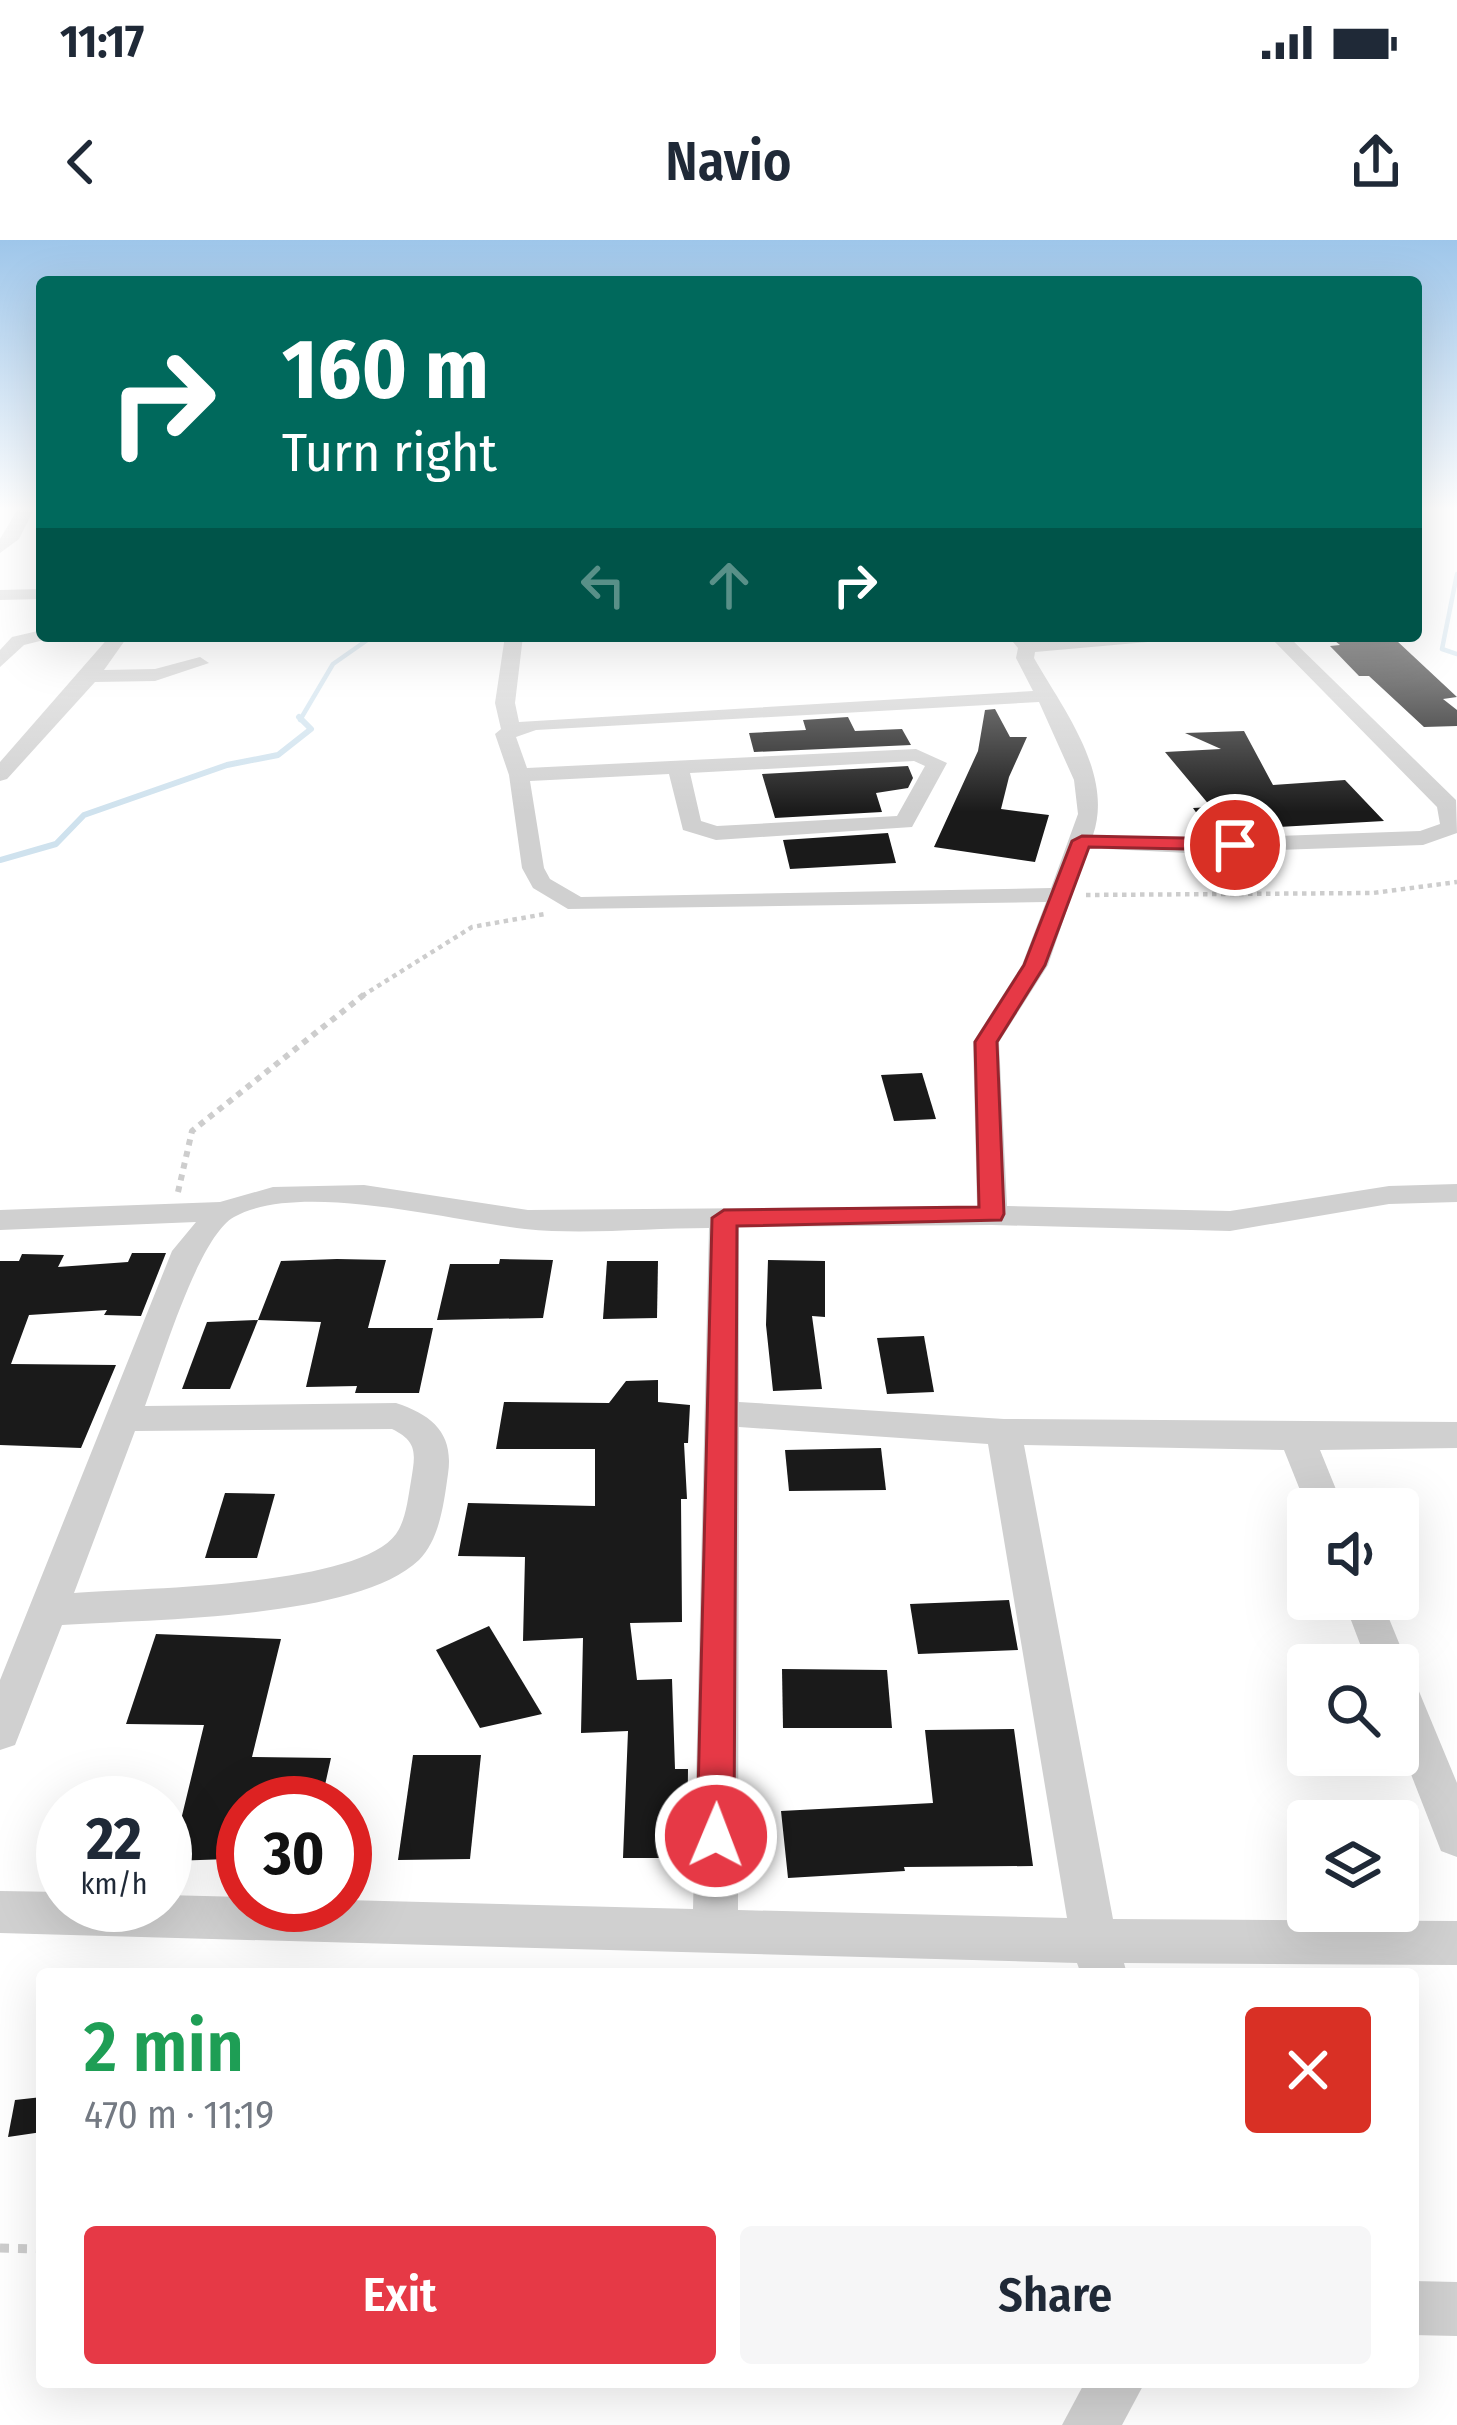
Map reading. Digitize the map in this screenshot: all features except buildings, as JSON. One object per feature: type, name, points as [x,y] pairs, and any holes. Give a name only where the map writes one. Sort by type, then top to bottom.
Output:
[{"type":"street","points":[[0,661],[18,641],[36,636]]},
{"type":"street","points":[[0,775],[115,642]]},
{"type":"street","points":[[511,729],[505,704],[513,642]]},
{"type":"street","points":[[992,1214],[986,1042],[1035,965],[1089,814],[1085,780],[1070,740],[1043,696],[1022,642]]},
{"type":"street","points":[[1082,841],[1188,846],[1399,839],[1436,836],[1452,827],[1448,806],[1284,642]]},
{"type":"street","points":[[90,676],[155,675],[200,663]]},
{"type":"street","points":[[1043,696],[533,724],[505,734],[519,775],[533,868],[541,883],[576,904],[1059,895]]},
{"type":"street","points":[[519,775],[916,755],[937,763],[904,822],[716,833],[691,825],[678,768]]},
{"type":"street","points":[[0,1220],[221,1211],[273,1196],[364,1194],[528,1220],[992,1214],[1230,1221],[1389,1195],[1457,1192]]},
{"type":"street","points":[[0,1732],[188,1251],[221,1211]]},
{"type":"street","points":[[157,1215],[188,1251]]},
{"type":"street","points":[[715,1930],[724,1218]]},
{"type":"street","points":[[721,1413],[1004,1432],[1457,1435]]},
{"type":"street","points":[[48,1610],[338,1583],[396,1558],[416,1535],[434,1454],[432,1440],[415,1424],[396,1416],[122,1419]]},
{"type":"street","points":[[1004,1432],[1099,1958]]},
{"type":"street","points":[[1297,1437],[1318,1488]]},
{"type":"street","points":[[1419,1742],[1457,1837]]},
{"type":"street","points":[[0,1912],[715,1930],[1099,1958],[1457,1943]]},
{"type":"street","points":[[1419,2308],[1457,2309]]},
{"type":"street","points":[[1090,2425],[1113,2388]]},
{"type":"path","points":[[1059,895],[1373,893],[1457,883]]},
{"type":"path","points":[[221,1211],[176,1191],[192,1131],[372,988],[472,927],[576,904]]},
{"type":"path","points":[[0,2248],[36,2249]]},
{"type":"waterway","points":[[1450,609],[1442,649],[1457,654]]},
{"type":"waterway","points":[[301,719],[333,664],[364,642]]},
{"type":"waterway","points":[[0,860],[56,844],[84,815],[227,765],[278,755],[311,729],[301,719]]},
{"type":"route","points":[[716,1836],[724,1218],[992,1214],[986,1042],[1035,965],[1082,841],[1235,845]]}]
